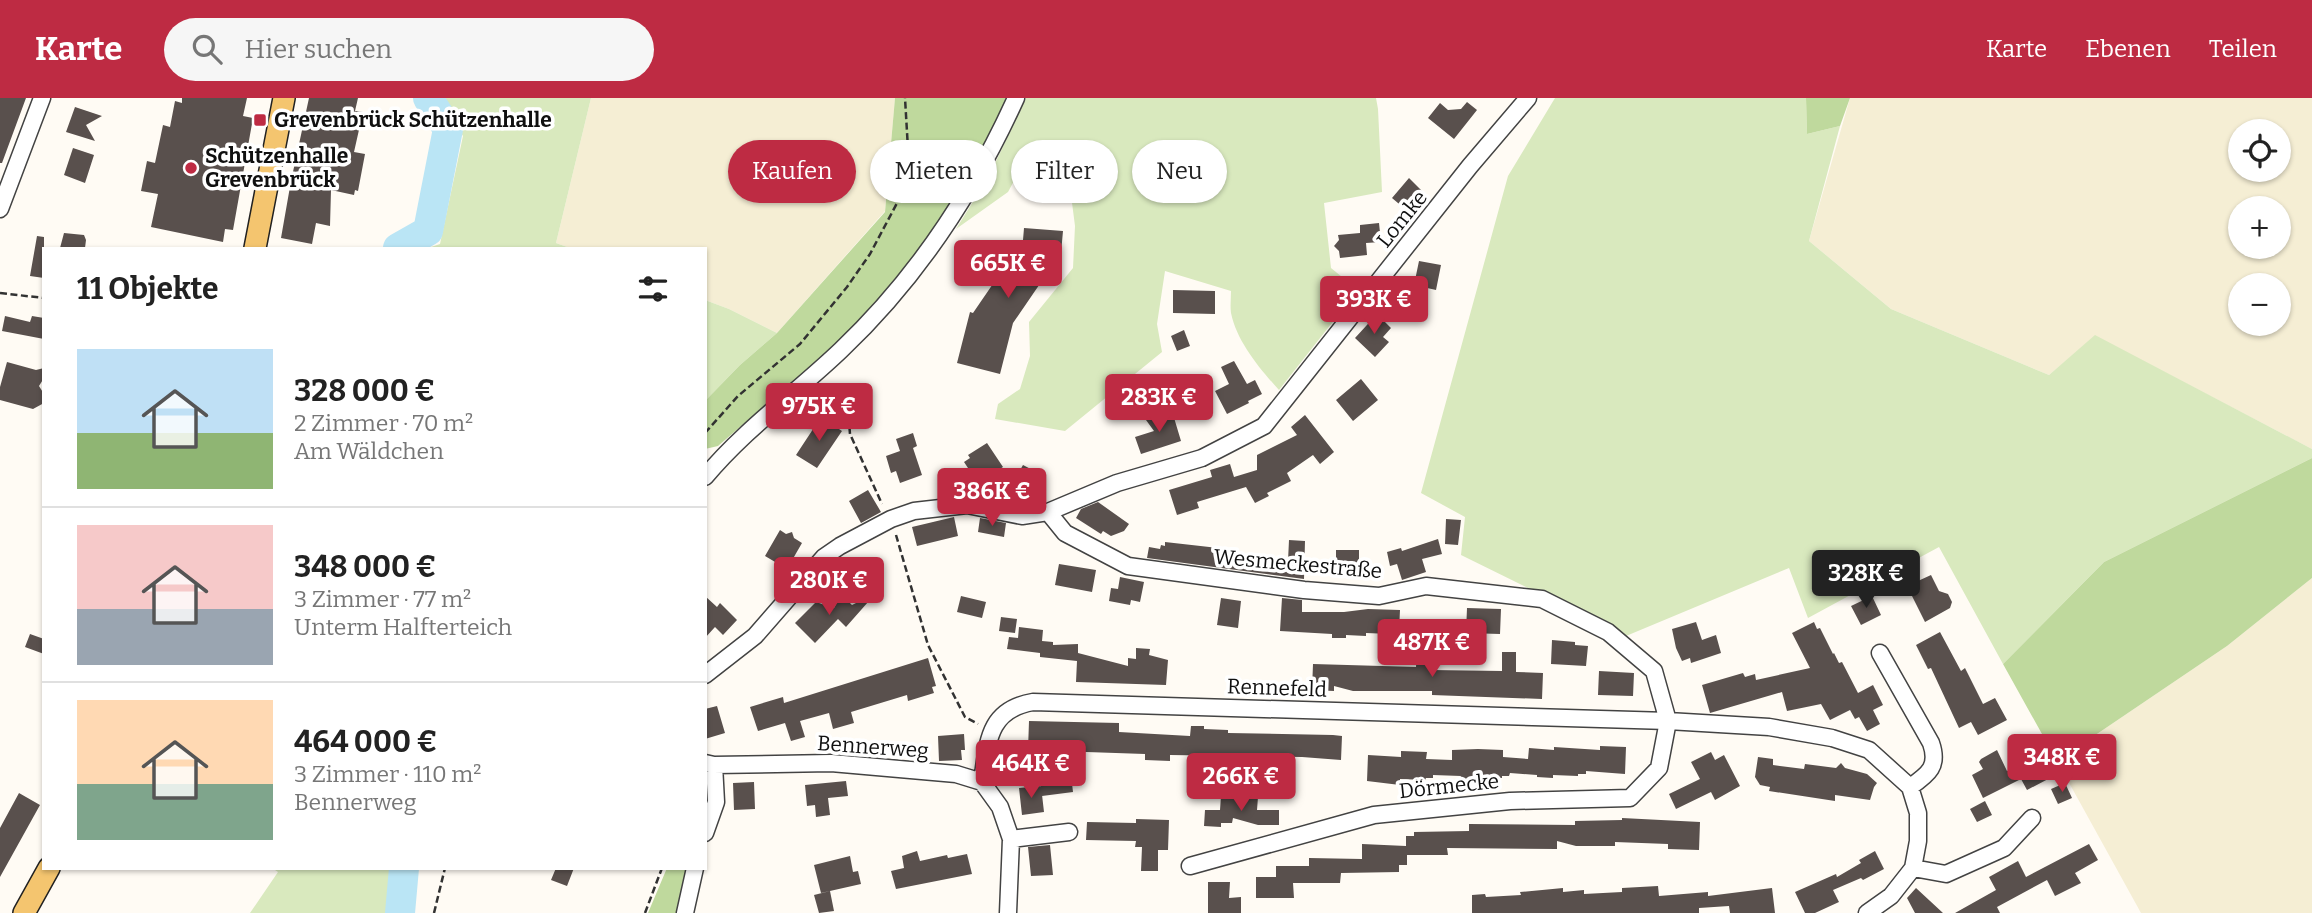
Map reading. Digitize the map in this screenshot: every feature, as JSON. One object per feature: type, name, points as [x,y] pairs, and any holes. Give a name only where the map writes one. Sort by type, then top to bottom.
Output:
[{"type":"main road","points":[[255,247],[284,98]]},
{"type":"main road","points":[[24,913],[48,870]]},
{"type":"street","points":[[0,209],[42,98]]},
{"type":"street","points":[[707,475],[729,449],[842,349],[909,278],[964,199],[998,138],[1016,98]]},
{"type":"street","name":"Lomke","points":[[707,673],[755,636],[824,557],[839,546],[891,519],[914,511],[967,505],[1022,516],[1048,512],[1117,483],[1202,458],[1264,426],[1470,166],[1528,98]]},
{"type":"street","name":"Wesmeckestraße","points":[[1048,512],[1065,533],[1128,566],[1304,590],[1379,596],[1426,586],[1542,599],[1608,632],[1654,671],[1668,722]]},
{"type":"street","points":[[1867,913],[1892,896],[1913,868],[1918,841],[1918,813],[1910,787],[1924,778],[1933,765],[1935,755],[1931,743],[1880,653]]},
{"type":"street","name":"Rennefeld","points":[[990,731],[1009,709],[1033,702],[1769,727],[1832,738],[1869,750],[1910,787]]},
{"type":"street","name":"Dörmecke","points":[[1190,866],[1374,815],[1510,801],[1630,798],[1660,768],[1668,722]]},
{"type":"street","points":[[990,731],[982,782],[1000,807],[1011,839],[1008,913]]},
{"type":"street","name":"Bennerweg","points":[[710,764],[831,763],[956,774],[982,782]]},
{"type":"street","points":[[707,828],[716,803],[710,764]]},
{"type":"street","points":[[1913,868],[1946,874],[2004,848],[2032,818]]},
{"type":"street","points":[[1011,839],[1069,832]]},
{"type":"street","points":[[685,913],[695,870]]},
{"type":"path","points":[[707,431],[738,396],[800,344],[847,287],[870,254],[904,190],[909,166],[905,98]]},
{"type":"path","points":[[0,293],[42,298]]},
{"type":"path","points":[[846,385],[850,434],[874,490],[891,519],[928,645],[965,717],[990,731]]},
{"type":"path","points":[[434,913],[445,870]]},
{"type":"path","points":[[645,913],[661,870]]},
{"type":"shaded area","points":[[591,98],[895,98],[891,140],[870,140],[870,203],[886,203],[885,211],[777,333],[707,301],[707,247],[567,247],[556,243]]},
{"type":"shaded area","points":[[1850,98],[2312,98],[2312,449],[2095,336],[2049,375],[1891,309],[1809,241]]},
{"type":"shaded area","points":[[2312,578],[2312,913],[2141,913],[2057,761],[2227,646]]},
{"type":"green space","points":[[439,98],[591,98],[556,243],[567,247],[431,247],[440,244],[463,136]]},
{"type":"green space","points":[[895,98],[1009,98],[987,140],[891,140]]},
{"type":"green space","points":[[1026,98],[1376,98],[1382,192],[1324,203],[1331,268],[1358,290],[1279,390],[1257,364],[1238,334],[1231,313],[1231,291],[1165,271],[1157,324],[1162,352],[1065,431],[995,419],[998,404],[1020,389],[1030,356],[1029,322],[1073,268],[1075,226],[1072,203],[1118,203],[1118,140],[1011,140],[1011,186],[997,200],[997,159]]},
{"type":"green space","points":[[1555,98],[1806,98],[1807,134],[1840,126],[1809,241],[1891,309],[2049,375],[2095,335],[2312,449],[2312,458],[2104,562],[2003,664],[1939,547],[1808,618],[1789,568],[1626,636],[1461,555],[1465,517],[1421,493],[1508,176]]},
{"type":"green space","points":[[1806,98],[1850,98],[1840,126],[1807,134]]},
{"type":"green space","points":[[886,203],[952,203],[918,254],[859,321],[718,446],[707,449],[707,399],[777,333],[885,212]]},
{"type":"green space","points":[[972,203],[993,203],[956,229]]},
{"type":"green space","points":[[707,301],[777,333],[707,399]]},
{"type":"green space","points":[[2312,458],[2312,578],[2227,646],[2057,761],[2003,664],[2104,562]]},
{"type":"green space","points":[[275,870],[409,870],[399,913],[250,913],[278,872]]},
{"type":"green space","points":[[666,870],[690,870],[680,913],[648,913]]},
{"type":"building","points":[[0,98],[26,98],[2,163],[0,163]]},
{"type":"building","name":"Schützenhalle Grevenbrück","points":[[182,98],[247,98],[243,116],[253,118],[233,230],[225,229],[223,242],[151,227],[158,194],[141,191],[147,161],[155,163],[163,125],[170,127],[175,101],[182,103]]},
{"type":"building","points":[[309,98],[358,98],[355,111],[363,112],[354,152],[365,154],[358,191],[355,190],[354,195],[331,190],[330,226],[316,223],[312,244],[281,238]]},
{"type":"building","points":[[1467,102],[1477,110],[1454,139],[1428,118],[1440,103],[1448,110],[1461,109]]},
{"type":"building","points":[[75,107],[102,116],[86,125],[95,141],[66,132]]},
{"type":"building","points":[[73,148],[94,155],[85,183],[64,175]]},
{"type":"building","points":[[1409,178],[1427,196],[1411,214],[1392,198]]},
{"type":"building","points":[[1379,223],[1381,242],[1366,243],[1367,255],[1340,258],[1339,251],[1334,246],[1339,240],[1338,235],[1360,233],[1360,225]]},
{"type":"building","points":[[1024,228],[1063,231],[1061,253],[1013,323],[1000,374],[957,363],[970,312],[973,313],[1023,240]]},
{"type":"building","points":[[64,233],[84,235],[86,240],[85,247],[60,247]]},
{"type":"building","points":[[37,236],[44,237],[42,278],[30,276]]},
{"type":"building","points":[[1419,261],[1441,265],[1436,290],[1414,285]]},
{"type":"building","points":[[1173,290],[1215,291],[1215,314],[1173,313]]},
{"type":"building","points":[[1377,314],[1391,328],[1383,337],[1389,342],[1375,357],[1355,338]]},
{"type":"building","points":[[5,316],[30,322],[32,316],[42,318],[42,339],[2,331]]},
{"type":"building","points":[[1184,330],[1190,346],[1177,351],[1171,336]]},
{"type":"building","points":[[1234,361],[1247,384],[1255,380],[1262,394],[1227,414],[1215,391],[1229,384],[1221,367]]},
{"type":"building","points":[[7,362],[36,370],[42,368],[42,381],[39,386],[42,391],[42,404],[33,409],[0,400],[0,387]]},
{"type":"building","points":[[1361,379],[1378,400],[1353,421],[1336,400]]},
{"type":"building","points":[[1172,411],[1181,441],[1141,454],[1135,437],[1154,431],[1146,420]]},
{"type":"building","points":[[1305,415],[1334,452],[1320,464],[1313,455],[1287,473],[1291,481],[1267,493],[1269,496],[1255,503],[1246,487],[1197,502],[1199,508],[1177,515],[1169,490],[1212,477],[1210,470],[1230,464],[1234,477],[1257,470],[1257,455],[1297,435],[1291,427]]},
{"type":"building","points":[[821,417],[842,431],[817,468],[796,455]]},
{"type":"building","points":[[913,433],[917,446],[913,448],[922,475],[900,483],[896,471],[891,473],[886,456],[900,451],[896,439]]},
{"type":"building","points":[[987,443],[1003,467],[978,483],[964,462],[970,458],[968,455]]},
{"type":"building","points":[[1023,465],[1044,476],[1032,497],[1011,486]]},
{"type":"building","points":[[868,490],[881,512],[861,523],[849,501]]},
{"type":"building","points":[[1098,502],[1129,524],[1124,531],[1111,536],[1103,531],[1101,534],[1076,518],[1081,509]]},
{"type":"building","points":[[954,517],[958,536],[917,546],[912,527]]},
{"type":"building","points":[[980,518],[1006,523],[1004,537],[978,532]]},
{"type":"building","points":[[1446,519],[1461,520],[1458,545],[1445,544]]},
{"type":"building","points":[[780,530],[786,534],[792,532],[794,538],[802,543],[787,569],[765,556]]},
{"type":"building","points":[[1438,539],[1442,554],[1422,559],[1426,572],[1402,580],[1397,564],[1390,566],[1387,552],[1401,548],[1402,551]]},
{"type":"building","points":[[1289,540],[1305,541],[1304,579],[1147,558],[1149,547],[1160,549],[1161,545],[1165,546],[1165,542],[1227,549],[1227,552],[1233,554],[1288,561]]},
{"type":"building","points":[[1336,550],[1359,550],[1359,573],[1336,573]]},
{"type":"building","points":[[1059,564],[1096,570],[1092,592],[1055,585]]},
{"type":"building","points":[[1931,575],[1939,591],[1948,594],[1952,602],[1950,608],[1925,622],[1907,586]]},
{"type":"building","points":[[1120,577],[1144,582],[1140,602],[1131,600],[1130,605],[1109,601],[1111,588],[1118,589]]},
{"type":"building","points":[[876,593],[846,627],[838,619],[815,643],[795,623],[816,602],[834,608],[841,594],[852,605]]},
{"type":"building","points":[[961,596],[986,602],[982,618],[957,612]]},
{"type":"building","points":[[1872,596],[1881,615],[1861,625],[1851,606]]},
{"type":"building","points":[[707,598],[717,607],[720,603],[737,620],[723,635],[715,627],[707,636]]},
{"type":"building","points":[[1221,598],[1241,601],[1238,628],[1217,625]]},
{"type":"building","points":[[1282,598],[1302,600],[1302,612],[1400,610],[1399,631],[1391,631],[1391,634],[1366,633],[1366,636],[1346,635],[1346,638],[1332,638],[1332,634],[1280,631]]},
{"type":"building","points":[[1467,608],[1501,609],[1500,634],[1466,633]]},
{"type":"building","points":[[1001,617],[1017,619],[1015,633],[999,631]]},
{"type":"building","points":[[1696,622],[1702,640],[1716,635],[1721,653],[1691,663],[1690,658],[1682,661],[1672,629]]},
{"type":"building","points":[[1814,622],[1839,663],[1842,662],[1858,693],[1873,685],[1883,705],[1873,710],[1880,724],[1867,731],[1859,717],[1855,719],[1850,710],[1830,720],[1821,704],[1787,711],[1782,692],[1710,713],[1702,685],[1743,673],[1745,677],[1755,674],[1756,680],[1810,668],[1792,633]]},
{"type":"building","points":[[1019,627],[1043,630],[1042,641],[1053,642],[1053,645],[1078,644],[1078,653],[1128,666],[1128,658],[1136,659],[1136,648],[1150,649],[1149,655],[1168,660],[1166,685],[1076,682],[1077,661],[1040,657],[1040,653],[1007,649],[1009,637],[1018,638]]},
{"type":"building","points":[[1940,632],[1961,671],[1965,668],[1983,704],[1995,698],[2007,720],[1978,735],[1971,722],[1959,728],[1931,668],[1928,669],[1916,645]]},
{"type":"building","points":[[30,634],[42,638],[42,653],[25,647]]},
{"type":"building","points":[[1552,640],[1588,646],[1586,666],[1551,664]]},
{"type":"building","points":[[1417,648],[1431,649],[1431,670],[1502,671],[1502,652],[1516,652],[1516,672],[1543,673],[1542,699],[1432,695],[1432,691],[1353,691],[1334,686],[1334,691],[1312,690],[1313,664],[1416,667]]},
{"type":"building","points":[[928,658],[936,686],[932,687],[934,693],[908,701],[907,695],[851,712],[854,723],[833,729],[829,713],[800,721],[805,737],[791,741],[785,723],[758,731],[750,707],[783,697],[784,703]]},
{"type":"building","points":[[1599,671],[1634,673],[1633,696],[1598,695]]},
{"type":"building","points":[[717,706],[725,733],[707,738],[707,708]]},
{"type":"building","points":[[1029,721],[1119,723],[1119,732],[1190,736],[1191,726],[1204,726],[1204,729],[1228,730],[1228,733],[1342,736],[1341,760],[1170,755],[1170,761],[1145,760],[1145,754],[1028,750]]},
{"type":"building","points":[[964,734],[965,750],[961,750],[962,760],[939,761],[938,736]]},
{"type":"building","points":[[1600,746],[1626,747],[1625,774],[1586,771],[1586,774],[1578,776],[1553,775],[1553,778],[1510,773],[1502,778],[1476,777],[1476,780],[1460,779],[1461,776],[1433,775],[1433,778],[1425,780],[1400,779],[1400,785],[1367,781],[1368,755],[1401,757],[1401,751],[1427,752],[1426,759],[1452,760],[1452,750],[1478,749],[1503,750],[1503,757],[1528,759],[1529,748],[1600,750]]},
{"type":"building","points":[[1997,750],[2007,771],[2038,755],[2050,778],[2027,790],[2021,779],[1983,798],[1972,775],[1983,769],[1979,762],[1981,759]]},
{"type":"building","points":[[1711,752],[1715,760],[1724,755],[1740,786],[1715,800],[1711,792],[1676,809],[1669,794],[1700,779],[1691,762]]},
{"type":"building","points":[[1758,757],[1773,759],[1773,765],[1804,769],[1805,764],[1836,768],[1841,763],[1845,768],[1867,774],[1877,783],[1870,800],[1835,795],[1835,801],[1769,791],[1770,787],[1760,785],[1755,777]]},
{"type":"building","points":[[1071,775],[1073,792],[1042,796],[1040,778]]},
{"type":"building","points":[[846,781],[848,796],[828,798],[830,815],[816,817],[815,805],[807,806],[805,785]]},
{"type":"building","points":[[754,782],[755,809],[734,810],[733,783]]},
{"type":"building","points":[[2065,783],[2072,798],[2058,804],[2051,789]]},
{"type":"building","points":[[1041,786],[1044,812],[1022,815],[1019,788]]},
{"type":"building","points":[[19,793],[40,805],[0,877],[0,828]]},
{"type":"building","points":[[1221,796],[1258,797],[1257,810],[1279,810],[1279,825],[1258,825],[1233,818],[1232,823],[1221,823],[1221,827],[1204,826],[1205,810],[1220,810]]},
{"type":"building","points":[[1985,801],[1992,815],[1977,822],[1970,809]]},
{"type":"building","points":[[1622,818],[1700,822],[1699,850],[1668,849],[1668,844],[1615,842],[1615,846],[1576,846],[1557,841],[1557,849],[1447,848],[1448,855],[1407,855],[1407,865],[1399,865],[1399,872],[1341,873],[1340,883],[1293,883],[1294,898],[1256,898],[1256,877],[1276,877],[1276,866],[1309,866],[1309,858],[1362,859],[1362,844],[1406,846],[1406,836],[1414,836],[1414,832],[1469,831],[1469,824],[1575,825],[1575,821]]},
{"type":"building","points":[[1136,819],[1169,820],[1168,850],[1158,850],[1158,871],[1141,871],[1142,847],[1135,847],[1136,841],[1086,840],[1087,822],[1136,823]]},
{"type":"building","points":[[2089,844],[2098,860],[2075,873],[2081,883],[2055,896],[2047,880],[1997,907],[2000,913],[1955,913],[1996,890],[1989,877],[2018,861],[2026,877]]},
{"type":"building","points":[[1050,845],[1053,875],[1031,876],[1028,847]]},
{"type":"building","points":[[917,851],[920,861],[967,854],[972,874],[896,889],[891,871],[904,868],[902,856]]},
{"type":"building","points":[[1875,851],[1884,869],[1863,880],[1861,878],[1833,890],[1839,902],[1815,913],[1805,913],[1795,892],[1836,874],[1837,877]]},
{"type":"building","points":[[850,856],[853,872],[858,871],[861,884],[821,893],[814,865]]},
{"type":"building","points":[[555,870],[573,870],[567,886],[551,880]]},
{"type":"building","points":[[1208,882],[1230,882],[1229,898],[1241,897],[1241,913],[1208,913]]},
{"type":"building","points":[[1658,886],[1659,896],[1708,892],[1708,896],[1772,888],[1775,913],[1730,913],[1729,906],[1699,908],[1699,913],[1472,913],[1472,895],[1521,895],[1520,892],[1563,888],[1563,892],[1584,890],[1584,894]]},
{"type":"building","points":[[1916,888],[1943,913],[1915,913],[1907,898]]},
{"type":"building","points":[[830,891],[834,911],[819,913],[814,895]]},
{"type":"waterway","points":[[400,247],[428,231],[448,129],[428,98]]},
{"type":"waterway","points":[[400,913],[404,870]]},
{"type":"place","name":"Grevenbrück Schützenhalle","points":[[260,120]]},
{"type":"place","name":"Schützenhalle Grevenbrück","points":[[191,168]]}]
